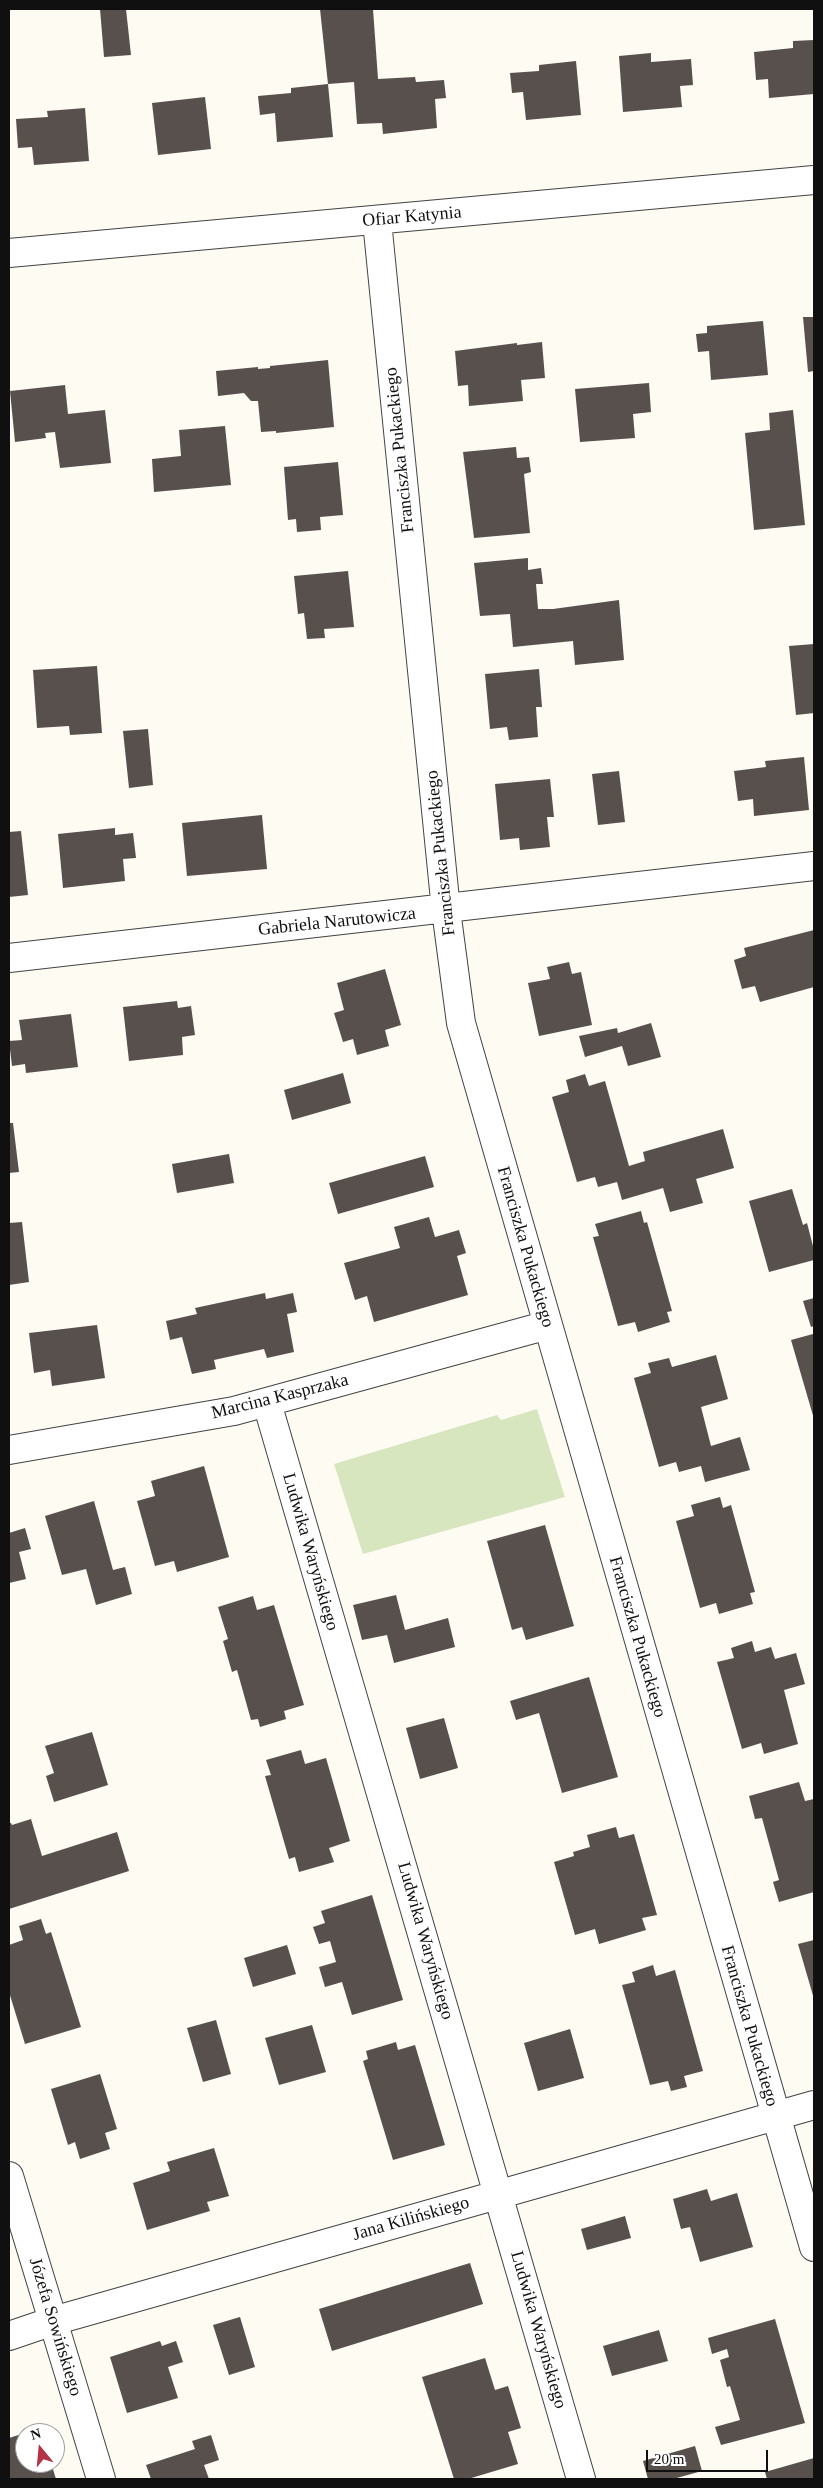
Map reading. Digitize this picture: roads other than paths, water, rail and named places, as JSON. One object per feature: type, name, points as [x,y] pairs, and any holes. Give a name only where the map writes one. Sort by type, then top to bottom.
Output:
[{"type":"street","name":"Ofiar Katynia","points":[[9,253],[814,180]]},
{"type":"street","name":"Franciszka Pukackiego","points":[[377,220],[446,910],[461,1023],[814,2247]]},
{"type":"street","name":"Gabriela Narutowicza","points":[[9,958],[446,910],[814,866]]},
{"type":"street","name":"Marcina Kasprzaka","points":[[9,1450],[234,1411],[548,1325]]},
{"type":"street","name":"Ludwika Waryńskiego","points":[[267,1403],[581,2479]]},
{"type":"street","name":"Jana Kilińskiego","points":[[9,2336],[814,2104]]},
{"type":"street","name":"Józefa Sowińskiego","points":[[9,2176],[101,2479]]}]
